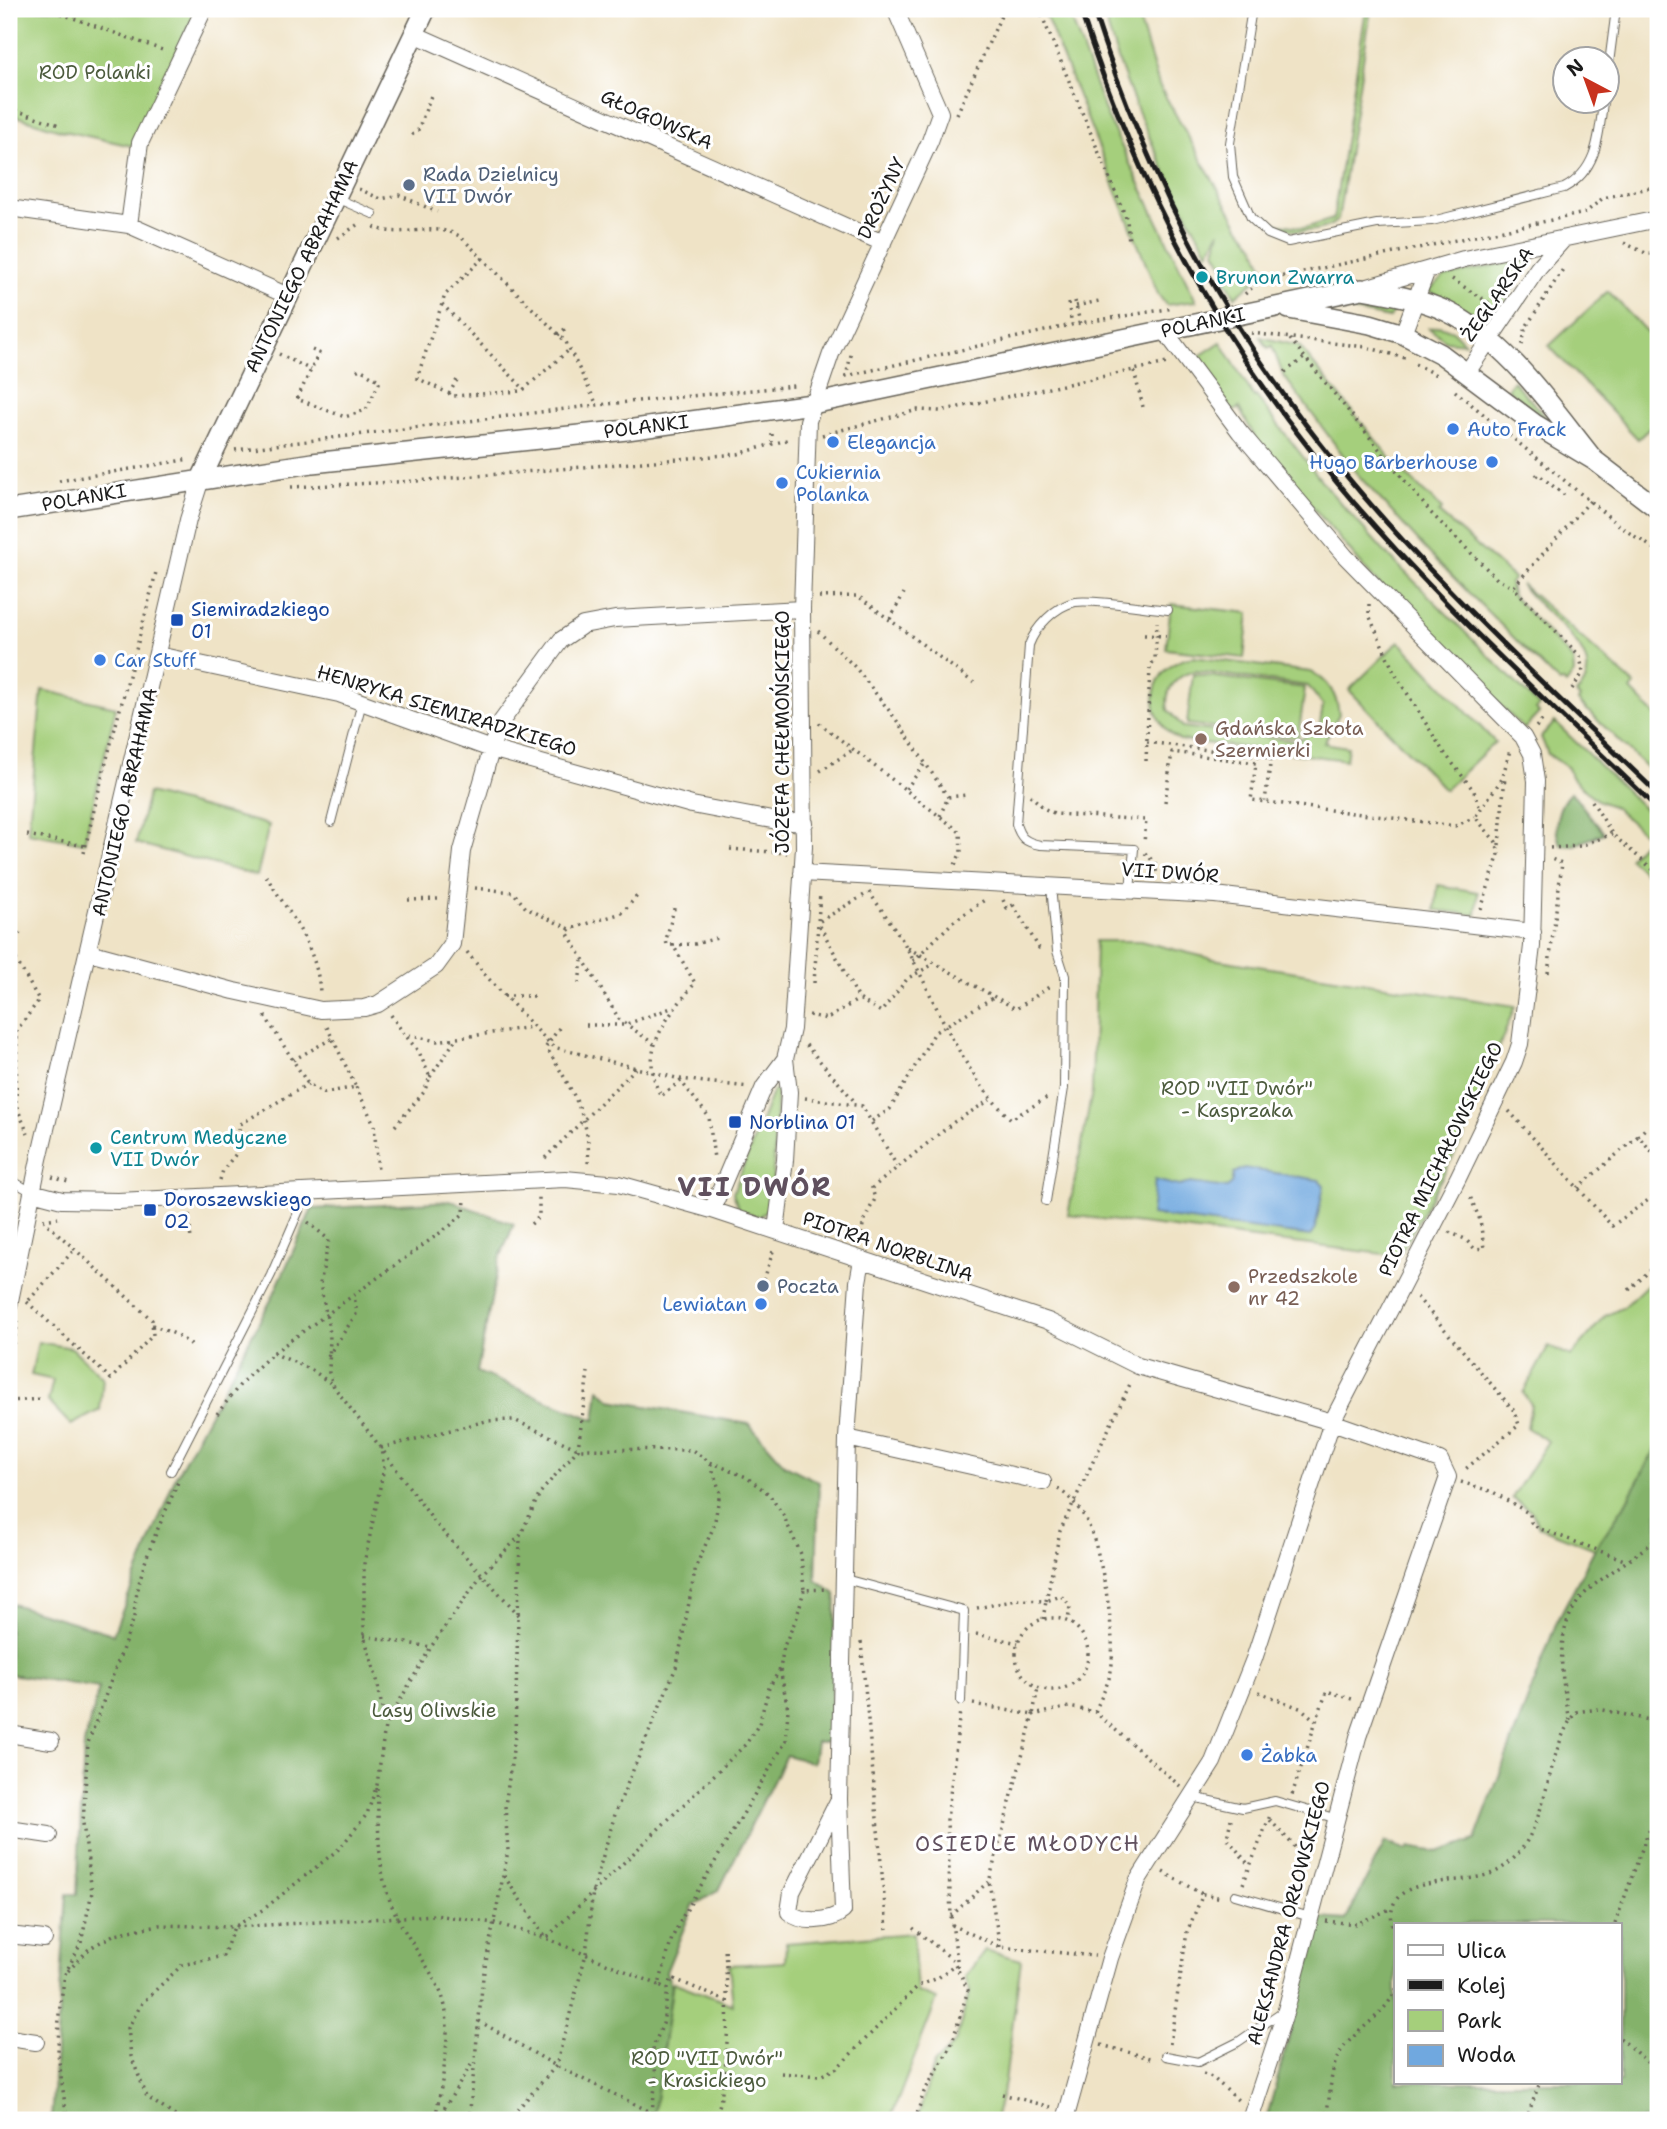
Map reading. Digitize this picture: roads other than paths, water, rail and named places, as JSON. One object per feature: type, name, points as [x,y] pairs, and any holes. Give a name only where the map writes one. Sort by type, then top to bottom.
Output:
[{"type":"street","points":[[129,225],[140,143],[204,9]]},
{"type":"street","name":"ANTONIEGO ABRAHAMA","points":[[20,1303],[32,1192],[188,520],[201,479],[426,9]]},
{"type":"street","name":"DROŻYNY","points":[[812,404],[831,354],[940,113],[895,9]]},
{"type":"street","name":"GŁOGOWSKA","points":[[414,34],[883,243]]},
{"type":"street","points":[[9,208],[129,225],[288,296]]},
{"type":"street","name":"ŻEGLARSKA","points":[[1362,289],[1446,264],[1658,219]]},
{"type":"street","name":"ŻEGLARSKA","points":[[1468,371],[1538,268],[1562,241]]},
{"type":"street","points":[[1403,334],[1427,270]]},
{"type":"street","points":[[1362,289],[1416,300],[1446,312],[1490,342],[1525,377],[1594,460]]},
{"type":"street","name":"POLANKI","points":[[9,510],[201,479],[416,450],[627,430],[812,404],[1362,289]]},
{"type":"street","points":[[1277,307],[1370,324],[1403,334],[1468,371],[1536,425],[1594,460],[1658,509]]},
{"type":"street","name":"PIOTRA MICHAŁOWSKIEGO","points":[[1065,2120],[1122,1918],[1138,1880],[1186,1792],[1213,1762],[1229,1726],[1332,1422],[1458,1178],[1514,1062],[1520,1044],[1533,932],[1536,765],[1523,737],[1345,556],[1240,432],[1164,330]]},
{"type":"street","name":"JÓZEFA CHEŁMOŃSKIEGO","points":[[774,1242],[789,1092],[785,1059],[792,1029],[805,823],[809,608],[806,437],[812,404]]},
{"type":"street","points":[[89,952],[234,991],[321,1010],[364,1008],[383,1001],[436,966],[452,944],[463,892],[462,851],[498,726],[561,640],[583,625],[614,619],[809,608]]},
{"type":"street","name":"HENRYKA SIEMIRADZKIEGO","points":[[158,656],[339,694],[491,749],[692,805],[777,821],[805,823]]},
{"type":"street","name":"VII DWÓR","points":[[802,873],[1215,895],[1533,932]]},
{"type":"street","name":"JÓZEFA CHEŁMOŃSKIEGO","points":[[712,1210],[764,1087],[785,1059]]},
{"type":"street","name":"PIOTRA NORBLINA","points":[[32,1192],[62,1200],[118,1201],[586,1180],[620,1184],[712,1210],[774,1242],[862,1260],[1048,1321],[1138,1366],[1332,1422],[1432,1455],[1446,1467],[1448,1477]]},
{"type":"street","points":[[839,1799],[792,1892],[789,1912],[799,1920],[823,1919],[843,1911],[839,1799],[847,1438],[858,1282],[862,1260]]},
{"type":"street","points":[[847,1438],[1043,1482]]},
{"type":"street","name":"ALEKSANDRA ORŁOWSKIEGO","points":[[1252,2117],[1286,2010],[1334,1818],[1358,1737],[1448,1477]]},
{"type":"street","points":[[9,1734],[51,1741]]},
{"type":"street","points":[[9,1829],[49,1835]]},
{"type":"street","points":[[9,1934],[44,1940]]},
{"type":"street","points":[[9,2038],[36,2042]]},
{"type":"lane","points":[[1252,9],[1229,149],[1230,165],[1239,195],[1251,218],[1268,234],[1284,241],[1301,242],[1384,223],[1432,221],[1564,188],[1578,179],[1590,163],[1599,137],[1601,116]]},
{"type":"lane","points":[[1611,46],[1616,9]]},
{"type":"lane","points":[[334,197],[373,214]]},
{"type":"lane","points":[[1130,890],[1134,849],[1026,843],[1016,824],[1029,645],[1033,632],[1057,611],[1074,602],[1168,610]]},
{"type":"lane","points":[[331,822],[362,702]]},
{"type":"lane","points":[[1046,1201],[1064,1088],[1065,976],[1056,951],[1051,886]]},
{"type":"lane","points":[[9,1179],[32,1192]]},
{"type":"lane","points":[[171,1471],[271,1275],[307,1192]]},
{"type":"lane","points":[[845,1579],[964,1611],[961,1701]]},
{"type":"lane","points":[[1186,1792],[1234,1807],[1254,1808],[1275,1801],[1334,1818]]},
{"type":"lane","points":[[1235,1895],[1310,1917]]},
{"type":"lane","points":[[1166,2056],[1189,2063],[1206,2059],[1286,2010]]},
{"type":"water","points":[[1244,1168],[1319,1180],[1324,1185],[1315,1230],[1310,1236],[1151,1215],[1155,1180],[1179,1186],[1190,1183],[1227,1188],[1232,1184],[1234,1173]]},
{"type":"railway","points":[[1080,9],[1123,127],[1176,241],[1206,296],[1274,402],[1352,500],[1436,592],[1658,809]]},
{"type":"railway","points":[[1093,9],[1135,124],[1187,236],[1249,343],[1283,394],[1358,490],[1440,581],[1658,794]]},
{"type":"place","name":"Rada Dzielnicy VII Dwór","points":[[409,185]]},
{"type":"place","name":"Brunon Zwarra","points":[[1202,277]]},
{"type":"place","name":"Auto Frack","points":[[1453,429]]},
{"type":"place","name":"Elegancja","points":[[833,442]]},
{"type":"place","name":"Hugo Barberhouse","points":[[1492,462]]},
{"type":"place","name":"Cukiernia Polanka","points":[[782,483]]},
{"type":"place","name":"Siemiradzkiego 01","points":[[177,620]]},
{"type":"place","name":"Car Stuff","points":[[100,660]]},
{"type":"place","name":"Gdańska Szkoła Szermierki","points":[[1201,739]]},
{"type":"place","name":"Norblina 01","points":[[735,1122]]},
{"type":"place","name":"Centrum Medyczne VII Dwór","points":[[96,1148]]},
{"type":"place","name":"Doroszewskiego 02","points":[[150,1210]]},
{"type":"place","name":"Poczta","points":[[763,1286]]},
{"type":"place","name":"Przedszkole nr 42","points":[[1234,1287]]},
{"type":"place","name":"Lewiatan","points":[[761,1304]]},
{"type":"place","name":"Żabka","points":[[1247,1755]]},
{"type":"district","name":"VII DWÓR","points":[[755,1187]]},
{"type":"district","name":"OSIEDLE MŁODYCH","points":[[1028,1844]]},
{"type":"park label","name":"ROD Polanki","points":[[95,72]]},
{"type":"park label","name":"ROD \"VII Dwór\" - Kasprzaka","points":[[1237,1099]]},
{"type":"park label","name":"Lasy Oliwskie","points":[[434,1710]]},
{"type":"park label","name":"ROD \"VII Dwór\" - Krasickiego","points":[[707,2069]]}]
